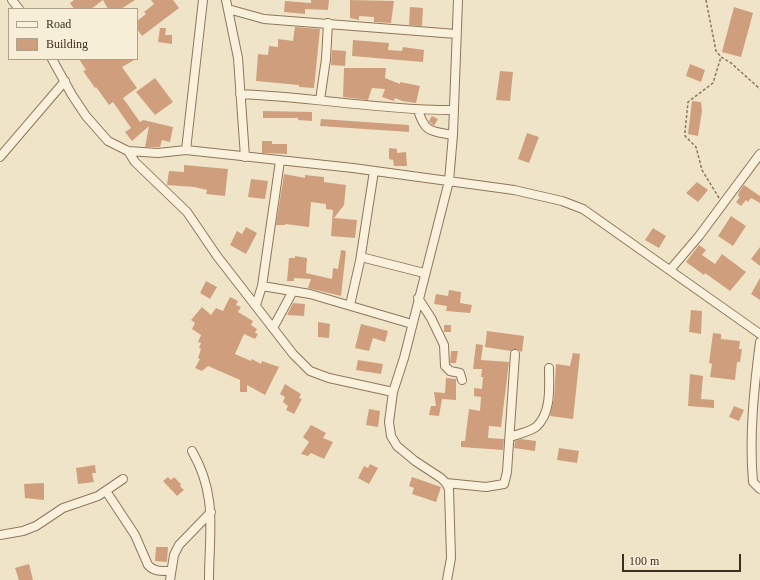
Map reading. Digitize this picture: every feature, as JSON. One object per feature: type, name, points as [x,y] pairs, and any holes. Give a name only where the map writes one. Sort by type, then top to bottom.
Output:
[{"type":"street","points":[[186,150],[202,0]]},
{"type":"street","points":[[226,0],[238,58],[245,157]]},
{"type":"street","points":[[448,580],[451,558],[449,489],[446,483],[403,451],[391,436],[389,415],[393,392],[449,181],[453,134],[458,0]]},
{"type":"street","points":[[228,9],[264,19],[456,34]]},
{"type":"street","points":[[320,100],[326,59],[328,23]]},
{"type":"street","points":[[53,60],[79,107],[103,136],[108,141],[128,151],[158,153],[186,150],[374,171],[514,190],[562,201],[583,209],[758,330]]},
{"type":"street","points":[[0,157],[65,81]]},
{"type":"street","points":[[240,94],[418,110],[454,110]]},
{"type":"street","points":[[418,110],[423,125],[428,129],[453,134]]},
{"type":"street","points":[[128,151],[135,162],[187,212],[217,256],[293,354],[310,371],[329,378],[393,392]]},
{"type":"street","points":[[670,270],[723,205],[760,154]]},
{"type":"street","points":[[256,306],[262,286],[280,161]]},
{"type":"street","points":[[350,306],[361,257],[374,171]]},
{"type":"street","points":[[361,257],[424,273]]},
{"type":"street","points":[[262,286],[293,291],[412,324]]},
{"type":"street","points":[[274,328],[293,291]]},
{"type":"street","points":[[418,298],[431,318],[444,345],[445,366],[450,371],[460,373],[462,380]]},
{"type":"street","points":[[760,342],[753,420],[752,461],[753,482],[760,489]]},
{"type":"street","points":[[446,483],[486,487],[504,484],[508,472],[515,354]]},
{"type":"street","points":[[510,437],[536,427],[541,420],[547,405],[549,368]]},
{"type":"street","points":[[192,451],[201,466],[211,512],[209,580]]},
{"type":"street","points":[[0,535],[23,531],[36,526],[63,508],[106,491],[123,479]]},
{"type":"street","points":[[106,491],[135,535],[148,565],[152,569],[159,571],[171,571]]},
{"type":"street","points":[[170,580],[174,555],[179,545],[211,512]]},
{"type":"path","points":[[706,0],[715,44],[721,57],[731,63],[760,89]]},
{"type":"path","points":[[721,57],[713,84],[688,102],[684,132],[685,136],[696,148],[702,170],[723,205]]},
{"type":"building","points":[[74,0],[103,0],[92,8],[73,8],[70,3]]},
{"type":"building","points":[[103,0],[135,0],[123,8],[107,8]]},
{"type":"building","points":[[151,0],[173,0],[179,8],[142,36],[138,30],[138,20],[146,14],[144,12],[154,4]]},
{"type":"building","points":[[311,0],[329,0],[328,10],[305,9],[305,14],[284,12],[285,1],[311,3]]},
{"type":"building","points":[[350,0],[394,1],[391,23],[374,22],[374,17],[359,16],[359,20],[350,18]]},
{"type":"building","points":[[410,7],[423,8],[422,26],[409,25]]},
{"type":"building","points":[[734,7],[753,13],[741,57],[722,52]]},
{"type":"building","points":[[295,27],[320,29],[314,88],[256,81],[258,54],[268,55],[269,46],[278,47],[278,39],[293,41]]},
{"type":"building","points":[[160,28],[166,28],[165,35],[172,35],[172,44],[158,42]]},
{"type":"building","points":[[353,40],[389,43],[388,50],[402,51],[403,47],[424,50],[423,62],[352,56]]},
{"type":"building","points":[[332,50],[346,51],[345,66],[331,65]]},
{"type":"building","points":[[80,60],[134,60],[122,67],[137,88],[123,98],[140,122],[143,120],[173,127],[170,142],[162,140],[160,147],[145,147],[149,126],[132,141],[125,132],[131,128],[113,102],[109,105],[96,87],[95,88],[83,71],[86,70]]},
{"type":"building","points":[[690,64],[705,70],[701,82],[686,76]]},
{"type":"building","points":[[344,68],[386,68],[385,78],[400,84],[400,82],[420,86],[416,103],[402,101],[395,98],[394,101],[382,97],[385,89],[372,88],[368,100],[343,97]]},
{"type":"building","points":[[500,71],[513,72],[510,101],[496,100]]},
{"type":"building","points":[[155,78],[173,102],[155,115],[136,92]]},
{"type":"building","points":[[692,101],[701,102],[702,111],[698,136],[688,134]]},
{"type":"building","points":[[263,111],[312,112],[312,121],[298,120],[298,118],[263,118]]},
{"type":"building","points":[[432,116],[438,119],[434,126],[429,121]]},
{"type":"building","points":[[321,119],[409,125],[409,132],[320,126]]},
{"type":"building","points":[[527,133],[539,137],[529,163],[518,159]]},
{"type":"building","points":[[262,141],[272,141],[272,144],[287,144],[287,154],[262,153]]},
{"type":"building","points":[[389,148],[397,149],[397,153],[406,152],[407,166],[394,166],[393,160],[389,159]]},
{"type":"building","points":[[184,165],[228,169],[225,196],[206,194],[207,190],[194,187],[167,185],[169,171],[184,172]]},
{"type":"building","points":[[284,174],[305,178],[305,175],[324,177],[324,182],[346,185],[344,205],[334,218],[357,220],[355,238],[331,236],[333,210],[326,209],[326,204],[311,202],[309,227],[285,224],[276,225]]},
{"type":"building","points":[[251,179],[268,181],[265,199],[248,197]]},
{"type":"building","points":[[697,182],[708,190],[698,202],[686,193]]},
{"type":"building","points":[[744,185],[760,196],[760,203],[751,198],[748,202],[746,200],[741,206],[736,202],[740,197],[738,196],[739,192]]},
{"type":"building","points":[[731,216],[746,226],[733,246],[718,236]]},
{"type":"building","points":[[246,227],[257,233],[246,254],[230,245],[237,231],[242,234]]},
{"type":"building","points":[[653,228],[666,236],[659,248],[645,240]]},
{"type":"building","points":[[699,245],[706,250],[702,255],[715,264],[722,254],[746,272],[730,291],[705,273],[704,275],[686,262]]},
{"type":"building","points":[[760,247],[760,266],[751,259]]},
{"type":"building","points":[[341,250],[346,251],[341,296],[308,288],[311,279],[294,278],[294,281],[287,281],[289,258],[295,258],[295,256],[307,258],[306,273],[332,279],[333,268],[338,269]]},
{"type":"building","points":[[760,278],[760,300],[751,294]]},
{"type":"building","points":[[206,281],[217,287],[210,299],[200,293]]},
{"type":"building","points":[[449,290],[461,292],[460,303],[472,305],[470,313],[446,311],[447,306],[434,304],[436,294],[448,296]]},
{"type":"building","points":[[230,297],[238,301],[236,305],[241,307],[238,312],[253,321],[251,325],[257,329],[255,333],[258,334],[255,339],[244,334],[235,354],[251,361],[252,359],[261,364],[262,361],[279,367],[265,395],[247,385],[247,392],[240,392],[240,380],[208,366],[202,371],[195,368],[200,359],[198,358],[201,343],[198,342],[201,335],[192,329],[195,323],[191,320],[202,307],[211,315],[216,308],[223,311]]},
{"type":"building","points":[[293,303],[305,304],[304,316],[287,315]]},
{"type":"building","points":[[691,310],[702,311],[701,334],[689,332]]},
{"type":"building","points":[[318,322],[330,324],[329,338],[318,337]]},
{"type":"building","points":[[361,324],[388,331],[385,342],[373,338],[369,351],[355,348]]},
{"type":"building","points":[[444,325],[451,325],[451,332],[444,332]]},
{"type":"building","points":[[487,331],[524,336],[522,352],[516,349],[511,351],[485,347]]},
{"type":"building","points":[[713,333],[721,334],[721,339],[740,341],[739,349],[742,349],[740,362],[737,362],[735,380],[710,377],[712,364],[709,363]]},
{"type":"building","points":[[476,344],[483,345],[481,360],[509,362],[501,427],[489,426],[488,438],[504,439],[503,450],[461,447],[461,441],[465,441],[469,409],[480,411],[481,397],[474,396],[474,388],[482,389],[483,377],[481,377],[482,369],[473,369]]},
{"type":"building","points":[[451,351],[458,351],[456,363],[450,363]]},
{"type":"building","points":[[573,353],[580,354],[573,419],[550,416],[554,399],[556,364],[570,366]]},
{"type":"building","points":[[358,360],[383,364],[381,374],[356,370]]},
{"type":"building","points":[[690,374],[703,376],[701,399],[714,400],[714,408],[688,406]]},
{"type":"building","points":[[446,378],[456,379],[456,400],[442,399],[439,416],[429,415],[431,406],[436,406],[434,392],[445,393]]},
{"type":"building","points":[[285,384],[301,394],[299,398],[302,399],[294,414],[286,410],[288,406],[283,402],[285,397],[280,394]]},
{"type":"building","points":[[734,406],[744,410],[739,421],[729,417]]},
{"type":"building","points":[[369,409],[380,411],[378,427],[366,425]]},
{"type":"building","points":[[311,425],[326,433],[323,438],[333,442],[324,459],[311,453],[308,456],[301,454],[309,442],[303,437]]},
{"type":"building","points":[[521,439],[536,441],[535,451],[514,448],[515,441]]},
{"type":"building","points":[[559,448],[579,451],[577,463],[557,460]]},
{"type":"building","points":[[370,464],[378,468],[369,484],[358,478],[364,466],[368,468]]},
{"type":"building","points":[[95,465],[96,473],[92,473],[94,482],[78,484],[76,468]]},
{"type":"building","points":[[168,477],[171,480],[174,477],[181,484],[180,486],[184,490],[177,496],[163,481]]},
{"type":"building","points":[[412,477],[441,487],[436,502],[412,494],[414,488],[409,486]]},
{"type":"building","points":[[44,483],[44,500],[25,498],[24,484]]},
{"type":"building","points":[[156,547],[168,547],[167,562],[155,561]]},
{"type":"building","points":[[29,564],[33,580],[19,580],[15,568]]}]
